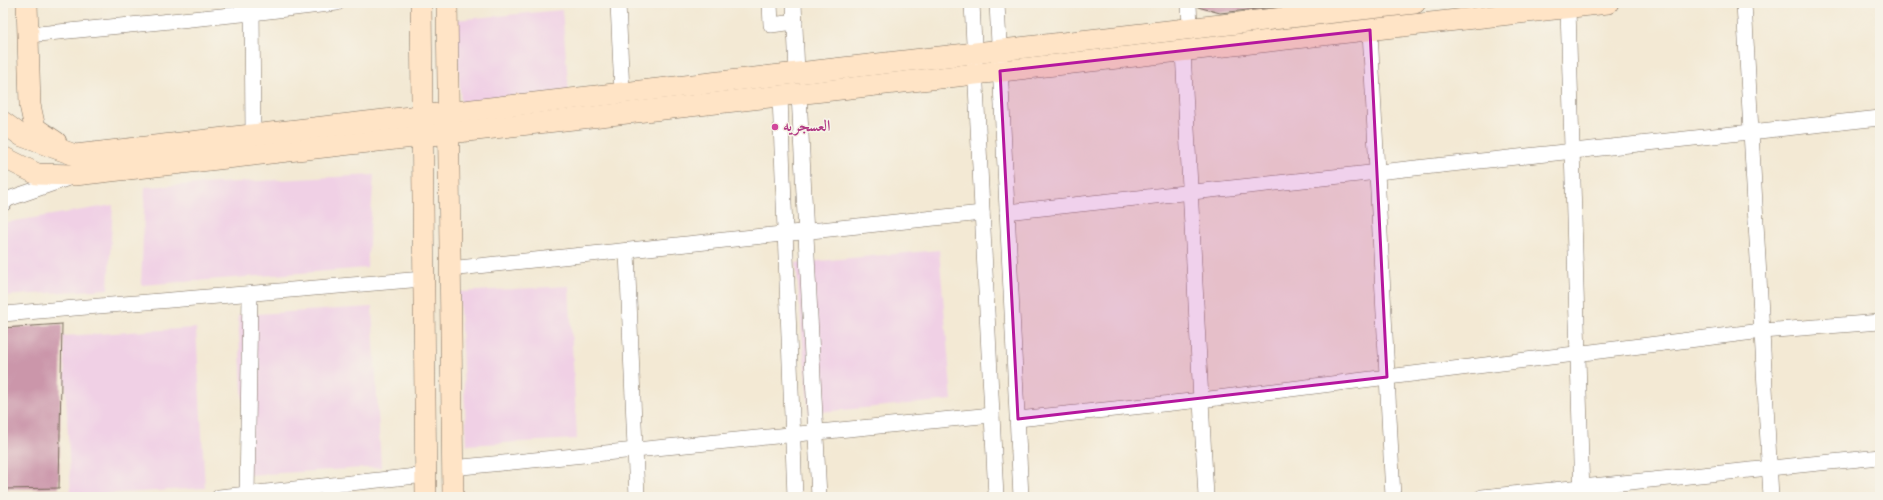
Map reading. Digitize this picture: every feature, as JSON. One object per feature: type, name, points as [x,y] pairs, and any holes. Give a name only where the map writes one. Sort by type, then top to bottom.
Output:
[{"type":"main road","points":[[27,3],[30,105],[35,128],[75,165]]},
{"type":"main road","points":[[421,3],[421,136],[426,497]]},
{"type":"main road","points":[[447,3],[447,134],[453,497]]},
{"type":"main road","points":[[3,157],[37,174],[75,165],[253,135],[1190,29],[1382,5],[1415,3]]},
{"type":"main road","points":[[3,122],[22,136],[75,165],[447,134],[1608,3]]},
{"type":"street","points":[[28,35],[252,8],[337,3]]},
{"type":"street","points":[[618,3],[622,93]]},
{"type":"street","points":[[770,3],[771,25],[795,22]]},
{"type":"street","points":[[794,3],[796,73]]},
{"type":"street","points":[[972,3],[996,497]]},
{"type":"street","points":[[997,3],[1022,497]]},
{"type":"street","points":[[1189,3],[1190,29]]},
{"type":"street","points":[[1744,3],[1771,497]]},
{"type":"street","points":[[252,8],[253,135]]},
{"type":"street","points":[[1568,8],[1582,492]]},
{"type":"street","points":[[1370,30],[1393,497]]},
{"type":"street","points":[[1183,51],[1206,497]]},
{"type":"street","points":[[790,95],[806,232],[819,497]]},
{"type":"street","points":[[790,95],[785,234],[795,497]]},
{"type":"street","points":[[1007,212],[1880,118]]},
{"type":"street","points":[[3,204],[8,199],[75,165]]},
{"type":"street","points":[[449,269],[982,213]]},
{"type":"street","points":[[627,250],[637,497]]},
{"type":"street","points":[[3,314],[423,279]]},
{"type":"street","points":[[247,496],[250,294]]},
{"type":"street","points":[[1018,419],[1201,400],[1762,331],[1880,322]]},
{"type":"street","points":[[452,468],[992,415]]},
{"type":"street","points":[[1482,497],[1582,492],[1769,468],[1880,457]]},
{"type":"street","points":[[219,497],[247,496],[426,475]]},
{"type":"highlighted area","points":[[1370,30],[1387,377],[1018,419],[1000,71]]},
{"type":"shaded area","points":[[562,10],[569,94],[461,103],[454,20]]},
{"type":"shaded area","points":[[374,175],[367,268],[141,285],[145,187]]},
{"type":"shaded area","points":[[113,205],[108,289],[3,296],[3,223]]},
{"type":"shaded area","points":[[939,250],[952,400],[809,413],[796,263]]},
{"type":"shaded area","points":[[569,286],[577,439],[467,445],[459,292]]},
{"type":"shaded area","points":[[372,307],[381,467],[247,475],[238,315]]},
{"type":"shaded area","points":[[196,328],[205,488],[71,496],[63,336]]},
{"type":"building","points":[[1198,3],[1303,4],[1220,13],[1198,7]]},
{"type":"building","points":[[62,324],[59,488],[3,489],[3,328]]},
{"type":"place","name":"العسجريه","points":[[775,127]]}]
